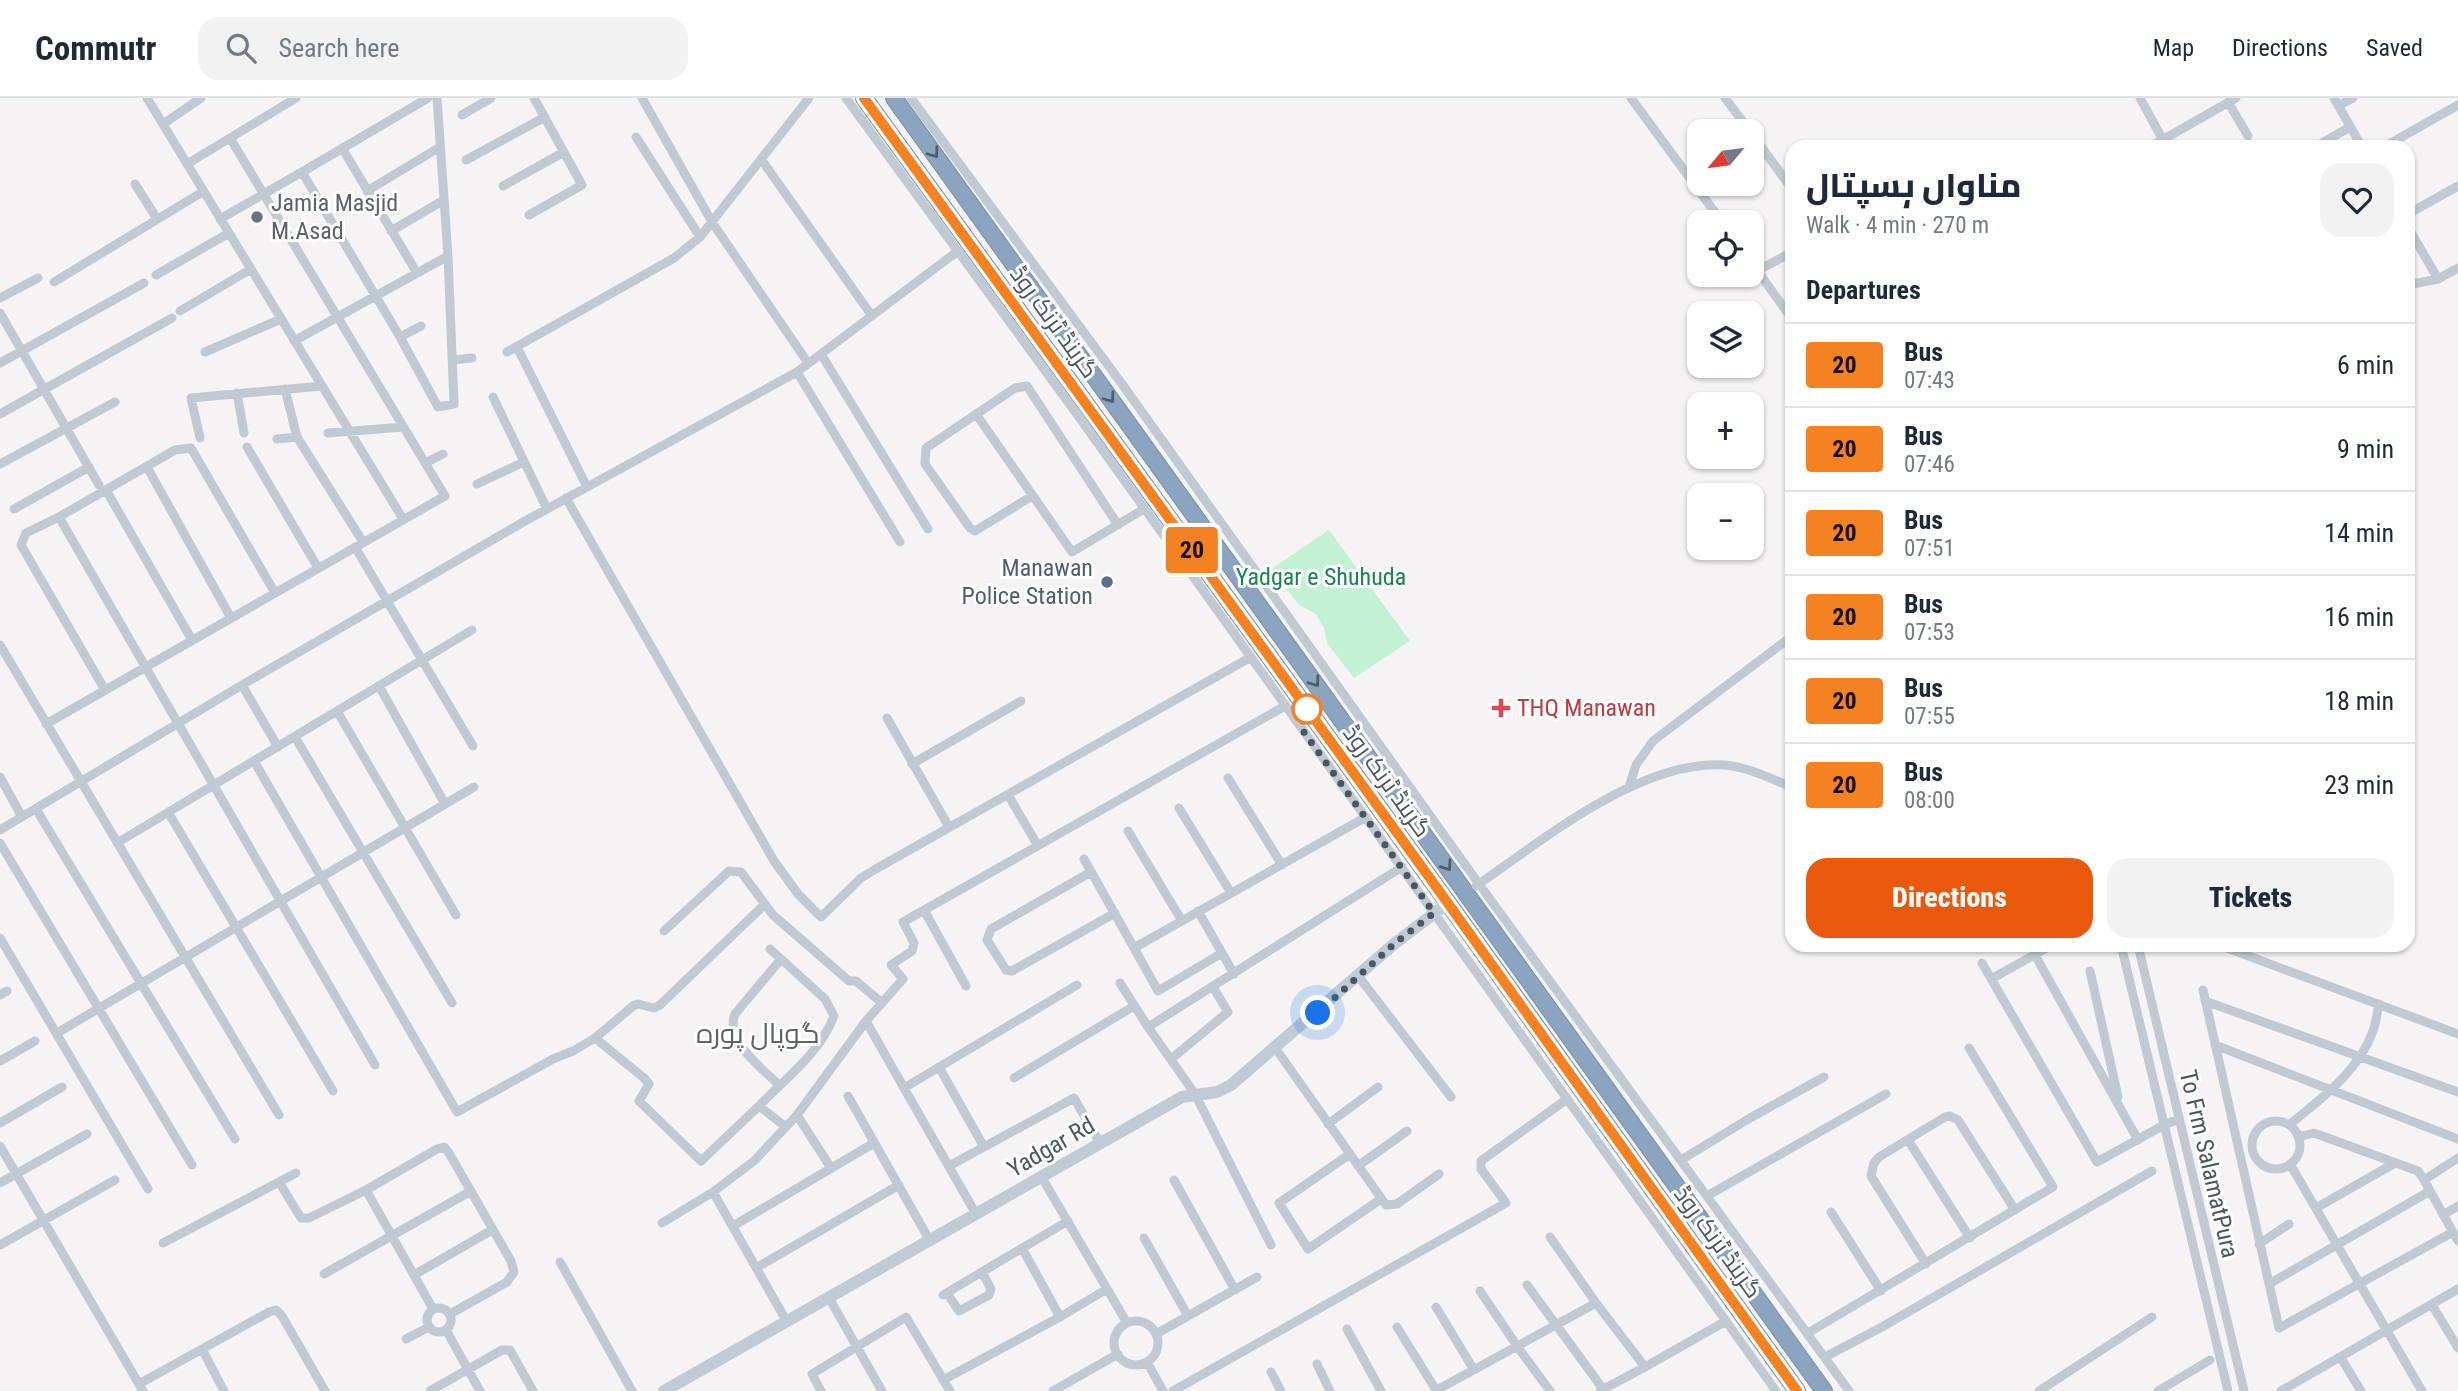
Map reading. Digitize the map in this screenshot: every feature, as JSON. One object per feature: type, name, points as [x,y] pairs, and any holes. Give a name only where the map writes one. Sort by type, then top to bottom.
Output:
[{"type":"highway","name":"گرینڈ ٹرنک روڈ","points":[[864,98],[1268,655],[1441,908],[1797,1391]]},
{"type":"highway","name":"گرینڈ ٹرنک روڈ","points":[[894,98],[1199,507],[1286,641],[1414,806],[1824,1391]]},
{"type":"highway","points":[[1268,655],[1286,641]]},
{"type":"street","points":[[147,98],[403,519]]},
{"type":"street","points":[[163,124],[201,98]]},
{"type":"street","points":[[187,164],[296,98]]},
{"type":"street","points":[[220,219],[428,98]]},
{"type":"street","points":[[302,172],[400,337],[438,407],[454,404],[454,360],[437,98]]},
{"type":"street","points":[[461,115],[491,98]]},
{"type":"street","points":[[529,215],[582,185],[534,98]]},
{"type":"street","points":[[642,98],[712,222],[808,363]]},
{"type":"street","points":[[507,352],[674,258],[700,237],[809,98]]},
{"type":"street","points":[[846,98],[1402,867],[1441,908],[1567,1099],[1776,1391]]},
{"type":"street","points":[[911,98],[1414,806]]},
{"type":"street","points":[[1631,98],[1713,210]]},
{"type":"street","points":[[1725,98],[1741,119]]},
{"type":"street","points":[[2140,98],[2163,139],[2232,100],[2248,136]]},
{"type":"street","points":[[2353,98],[2336,102],[2358,140]]},
{"type":"street","points":[[2396,140],[2458,105]]},
{"type":"street","points":[[466,160],[545,117]]},
{"type":"street","points":[[2327,140],[2350,127]]},
{"type":"street","points":[[636,136],[700,237]]},
{"type":"street","points":[[46,724],[444,496],[230,138]]},
{"type":"street","points":[[367,191],[440,147]]},
{"type":"street","points":[[342,148],[417,273]]},
{"type":"street","points":[[1764,151],[1785,179]]},
{"type":"street","points":[[503,187],[564,152]]},
{"type":"street","points":[[761,159],[872,316]]},
{"type":"street","points":[[135,184],[157,219]]},
{"type":"street","points":[[2415,211],[2458,186]]},
{"type":"street","points":[[54,282],[204,191]]},
{"type":"street","points":[[391,231],[444,200]]},
{"type":"street","points":[[156,275],[229,233]]},
{"type":"street","points":[[2415,239],[2438,279]]},
{"type":"street","points":[[0,830],[242,685],[566,498],[797,372],[958,251]]},
{"type":"street","points":[[1764,263],[1785,255]]},
{"type":"street","points":[[295,341],[448,256]]},
{"type":"street","points":[[2415,284],[2438,279],[2458,268]]},
{"type":"street","points":[[0,415],[251,269]]},
{"type":"street","points":[[0,298],[38,278]]},
{"type":"street","points":[[1764,281],[1785,309]]},
{"type":"street","points":[[0,363],[144,283]]},
{"type":"street","points":[[1,316],[192,640]]},
{"type":"street","points":[[205,352],[281,319]]},
{"type":"street","points":[[400,337],[421,326]]},
{"type":"street","points":[[517,347],[587,487]]},
{"type":"street","points":[[821,354],[928,529]]},
{"type":"street","points":[[454,360],[472,358]]},
{"type":"street","points":[[797,372],[901,542]]},
{"type":"street","points":[[200,438],[191,398],[322,386]]},
{"type":"street","points":[[1032,496],[975,531],[970,528],[927,467],[924,461],[925,451],[928,446],[1019,386],[1027,386],[1118,525]]},
{"type":"street","points":[[285,390],[297,437],[359,544],[387,602],[473,746]]},
{"type":"street","points":[[237,393],[244,433]]},
{"type":"street","points":[[493,397],[547,509]]},
{"type":"street","points":[[0,464],[115,401]]},
{"type":"street","points":[[976,414],[1072,552],[1144,509]]},
{"type":"street","points":[[328,433],[403,427]]},
{"type":"street","points":[[277,439],[297,437]]},
{"type":"street","points":[[247,447],[318,568]]},
{"type":"street","points":[[105,690],[21,545],[26,533],[59,517],[103,488],[175,450],[191,448],[275,593]]},
{"type":"street","points":[[425,463],[443,454]]},
{"type":"street","points":[[477,484],[524,462]]},
{"type":"street","points":[[14,509],[89,467]]},
{"type":"street","points":[[147,467],[231,618]]},
{"type":"street","points":[[566,498],[775,861],[798,894],[821,917],[861,878],[1251,657]]},
{"type":"street","points":[[59,517],[375,1065]]},
{"type":"street","points":[[117,843],[472,630]]},
{"type":"street","points":[[1629,787],[1636,765],[1653,741],[1785,641]]},
{"type":"street","points":[[0,645],[279,1115]]},
{"type":"street","points":[[242,685],[278,747]]},
{"type":"street","points":[[379,686],[445,804]]},
{"type":"street","points":[[912,764],[1021,701]]},
{"type":"street","points":[[662,1223],[745,1170],[797,1115],[866,1021],[903,979],[891,965],[912,951],[914,943],[903,922],[1285,706]]},
{"type":"street","points":[[337,711],[456,915]]},
{"type":"street","points":[[887,718],[949,827]]},
{"type":"street","points":[[295,737],[452,1003]]},
{"type":"street","points":[[254,761],[457,1112],[595,1038],[633,1006],[638,1004],[654,1009],[660,1005],[765,904]]},
{"type":"street","points":[[1785,784],[1749,771],[1721,765],[1666,773],[1629,787],[1586,812],[1473,889],[1681,1160],[1849,1391]]},
{"type":"street","points":[[0,777],[22,817]]},
{"type":"street","points":[[1228,778],[1282,865]]},
{"type":"street","points":[[57,1033],[474,787]]},
{"type":"street","points":[[1008,795],[1037,845]]},
{"type":"street","points":[[1180,808],[1230,893]]},
{"type":"street","points":[[36,809],[235,1139]]},
{"type":"street","points":[[168,813],[333,1091]]},
{"type":"street","points":[[1134,948],[1366,817]]},
{"type":"street","points":[[1129,831],[1182,921]]},
{"type":"street","points":[[0,843],[192,1165]]},
{"type":"street","points":[[1084,859],[1158,991],[1222,953]]},
{"type":"street","points":[[1148,1027],[1402,867]]},
{"type":"street","points":[[664,931],[729,871],[741,872],[773,915],[849,981],[856,981],[881,1003]]},
{"type":"street","points":[[1091,872],[991,929],[988,940],[1006,970],[1012,971],[1115,913]]},
{"type":"street","name":"Yadgar Rd","points":[[664,1391],[1182,1097],[1217,1092],[1231,1085],[1276,1049],[1394,944],[1441,908]]},
{"type":"street","points":[[924,910],[966,986]]},
{"type":"street","points":[[1198,911],[1234,974]]},
{"type":"street","points":[[0,938],[148,1189]]},
{"type":"street","points":[[595,1038],[644,1078],[649,1084],[639,1101],[701,1161],[815,1050],[827,1033],[834,1016],[825,999],[770,948]]},
{"type":"street","points":[[1991,979],[2040,952]]},
{"type":"street","points":[[2123,952],[2228,1391]]},
{"type":"street","name":"To Frm SalamatPura","points":[[2140,952],[2244,1391]]},
{"type":"street","points":[[2238,952],[2458,1034]]},
{"type":"street","points":[[2035,955],[2138,1140]]},
{"type":"street","points":[[779,1085],[746,1052],[733,1031],[732,1021],[781,959]]},
{"type":"street","points":[[1982,963],[2097,1163],[2179,1119]]},
{"type":"street","points":[[2090,971],[2121,1109]]},
{"type":"street","points":[[1359,976],[1451,1097]]},
{"type":"street","points":[[1120,983],[1195,1094],[1271,1245]]},
{"type":"street","points":[[904,1088],[1077,985]]},
{"type":"street","points":[[1171,1059],[1228,1012],[1213,987]]},
{"type":"street","points":[[2203,990],[2279,1328],[2455,1236],[2418,1171],[2314,1133],[2298,1137]]},
{"type":"street","points":[[2204,1000],[2458,1092]]},
{"type":"street","points":[[2289,1125],[2332,1090],[2359,1056],[2372,1032],[2379,1004]]},
{"type":"street","points":[[1014,1078],[1134,1006]]},
{"type":"street","points":[[866,1021],[976,1214]]},
{"type":"street","points":[[0,1061],[35,1041]]},
{"type":"street","points":[[2214,1045],[2458,1139]]},
{"type":"street","points":[[1808,1332],[2053,1187],[1969,1048]]},
{"type":"street","points":[[1276,1049],[1386,1205],[1397,1204],[1439,1174]]},
{"type":"street","points":[[939,1067],[984,1147]]},
{"type":"street","points":[[1681,1160],[1824,1077]]},
{"type":"street","points":[[0,1123],[62,1087]]},
{"type":"street","points":[[1328,1124],[1378,1087]]},
{"type":"street","points":[[1707,1196],[1886,1094]]},
{"type":"street","points":[[848,1096],[930,1241]]},
{"type":"street","points":[[949,1166],[1074,1098],[1100,1143]]},
{"type":"street","points":[[1173,1391],[1506,1203],[1481,1169],[1481,1161],[1567,1099]]},
{"type":"street","points":[[759,1105],[786,1127]]},
{"type":"street","points":[[797,1115],[831,1168]]},
{"type":"street","points":[[1926,1264],[1871,1176],[1874,1163],[1879,1157],[1945,1117],[1954,1117],[2015,1210]]},
{"type":"street","points":[[2271,1121],[2289,1125],[2298,1137],[2297,1154],[2290,1164],[2284,1167],[2270,1168],[2259,1161],[2252,1149],[2253,1137],[2260,1126],[2271,1121]]},
{"type":"street","points":[[1358,1166],[1407,1131]]},
{"type":"street","points":[[0,1183],[87,1134]]},
{"type":"street","points":[[1908,1140],[1970,1238]]},
{"type":"street","points":[[733,1226],[874,1143]]},
{"type":"street","points":[[0,1146],[141,1387],[202,1349],[276,1310],[325,1391]]},
{"type":"street","points":[[279,1182],[302,1217],[309,1218],[366,1190],[440,1147],[447,1149],[513,1267],[512,1278],[450,1314]]},
{"type":"street","points":[[2238,1152],[2252,1149]]},
{"type":"street","points":[[1350,1154],[1279,1203],[1308,1249],[1381,1199]]},
{"type":"street","points":[[2424,1180],[2458,1158]]},
{"type":"street","points":[[2316,1208],[2395,1163]]},
{"type":"street","points":[[2290,1164],[2422,1391]]},
{"type":"street","points":[[1825,1357],[2152,1171]]},
{"type":"street","points":[[163,1243],[296,1173]]},
{"type":"street","points":[[1041,1177],[1127,1324]]},
{"type":"street","points":[[0,1245],[115,1180]]},
{"type":"street","points":[[1174,1180],[1235,1290]]},
{"type":"street","points":[[756,1268],[899,1185]]},
{"type":"street","points":[[366,1190],[433,1309]]},
{"type":"street","points":[[324,1274],[471,1191]]},
{"type":"street","points":[[2269,1284],[2430,1191]]},
{"type":"street","points":[[713,1192],[787,1322]]},
{"type":"street","points":[[2443,1214],[2458,1206]]},
{"type":"street","points":[[1831,1212],[1881,1291]]},
{"type":"street","points":[[982,1272],[991,1289],[989,1295],[959,1311],[945,1294],[1022,1248],[1068,1221]]},
{"type":"street","points":[[2259,1244],[2289,1224]]},
{"type":"street","points":[[414,1275],[492,1230]]},
{"type":"street","points":[[1550,1237],[1645,1367]]},
{"type":"street","points":[[1144,1238],[1188,1316]]},
{"type":"street","points":[[1022,1248],[1060,1317]]},
{"type":"street","points":[[561,1262],[632,1391]]},
{"type":"street","points":[[1156,1334],[1257,1277]]},
{"type":"street","points":[[1527,1285],[1601,1390],[1726,1321]]},
{"type":"street","points":[[943,1380],[1107,1289]]},
{"type":"street","points":[[2281,1391],[2294,1388],[2458,1289]]},
{"type":"street","points":[[1480,1291],[1550,1391]]},
{"type":"street","points":[[829,1298],[881,1391]]},
{"type":"street","points":[[1397,1327],[1435,1391],[1596,1303]]},
{"type":"street","points":[[2432,1305],[2458,1348]]},
{"type":"street","points":[[440,1307],[450,1314],[451,1325],[446,1330],[436,1332],[429,1326],[427,1317],[433,1309],[440,1307]]},
{"type":"street","points":[[1436,1307],[1474,1370]]},
{"type":"street","points":[[821,1391],[811,1374],[906,1317],[950,1391]]},
{"type":"street","points":[[2039,1391],[2152,1317]]},
{"type":"street","points":[[1134,1321],[1147,1324],[1156,1334],[1158,1347],[1152,1359],[1134,1365],[1118,1354],[1115,1340],[1121,1328],[1127,1324],[1134,1321]]},
{"type":"street","points":[[406,1339],[429,1326]]},
{"type":"street","points":[[1347,1329],[1381,1391]]},
{"type":"street","points":[[446,1330],[480,1391]]},
{"type":"street","points":[[202,1349],[224,1391]]},
{"type":"street","points":[[430,1391],[502,1350],[510,1350],[533,1391]]},
{"type":"street","points":[[1054,1391],[1118,1354]]},
{"type":"street","points":[[2341,1358],[2361,1391]]},
{"type":"street","points":[[2158,1391],[2210,1360]]},
{"type":"street","points":[[1147,1362],[1164,1391]]},
{"type":"street","points":[[1317,1364],[1331,1391]]},
{"type":"street","points":[[1271,1372],[1281,1391]]},
{"type":"green space","name":"Yadgar e Shuhuda","points":[[1329,530],[1410,641],[1354,678],[1327,643],[1324,628],[1316,614],[1299,605],[1271,569]]},
{"type":"bus line","name":"20","points":[[864,98],[1432,881],[1797,1391]]},
{"type":"place","name":"Jamia Masjid M.Asad","points":[[257,217]]},
{"type":"place","name":"Manawan Police Station","points":[[1107,582]]},
{"type":"place","name":"THQ Manawan","points":[[1501,708]]},
{"type":"district","name":"گوپال پورہ","points":[[758,1033]]},
{"type":"route","points":[[1307,709],[1301,728],[1434,913],[1394,944],[1318,1013]]}]
